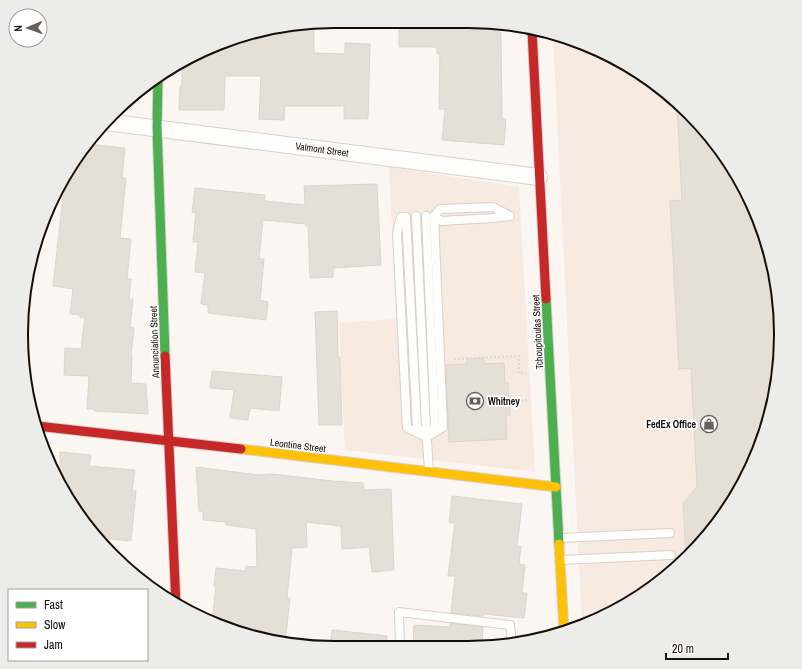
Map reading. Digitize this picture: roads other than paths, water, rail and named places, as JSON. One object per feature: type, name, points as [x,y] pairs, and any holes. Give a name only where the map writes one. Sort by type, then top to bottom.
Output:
[{"type":"street","name":"Tchoupitoulas Street","points":[[532,35],[564,626]]},
{"type":"street","name":"Annunciation Street","points":[[158,84],[157,127],[168,440],[176,596]]},
{"type":"street","name":"Valmont Street","points":[[113,123],[157,127],[539,177]]},
{"type":"street","name":"Leontine Street","points":[[42,427],[168,440],[556,487]]},
{"type":"lane","points":[[493,207],[510,216],[440,221],[430,216],[440,209],[493,207]]},
{"type":"lane","points":[[416,216],[429,472]]},
{"type":"lane","points":[[427,437],[435,427],[430,216]]},
{"type":"lane","points":[[404,217],[397,232],[408,428],[427,437]]},
{"type":"lane","points":[[559,538],[670,533]]},
{"type":"lane","points":[[560,560],[671,555]]},
{"type":"lane","points":[[400,641],[399,612],[510,625],[511,637]]},
{"type":"place","name":"Whitney","points":[[475,401]]},
{"type":"place","name":"FedEx Office","points":[[709,424]]}]
